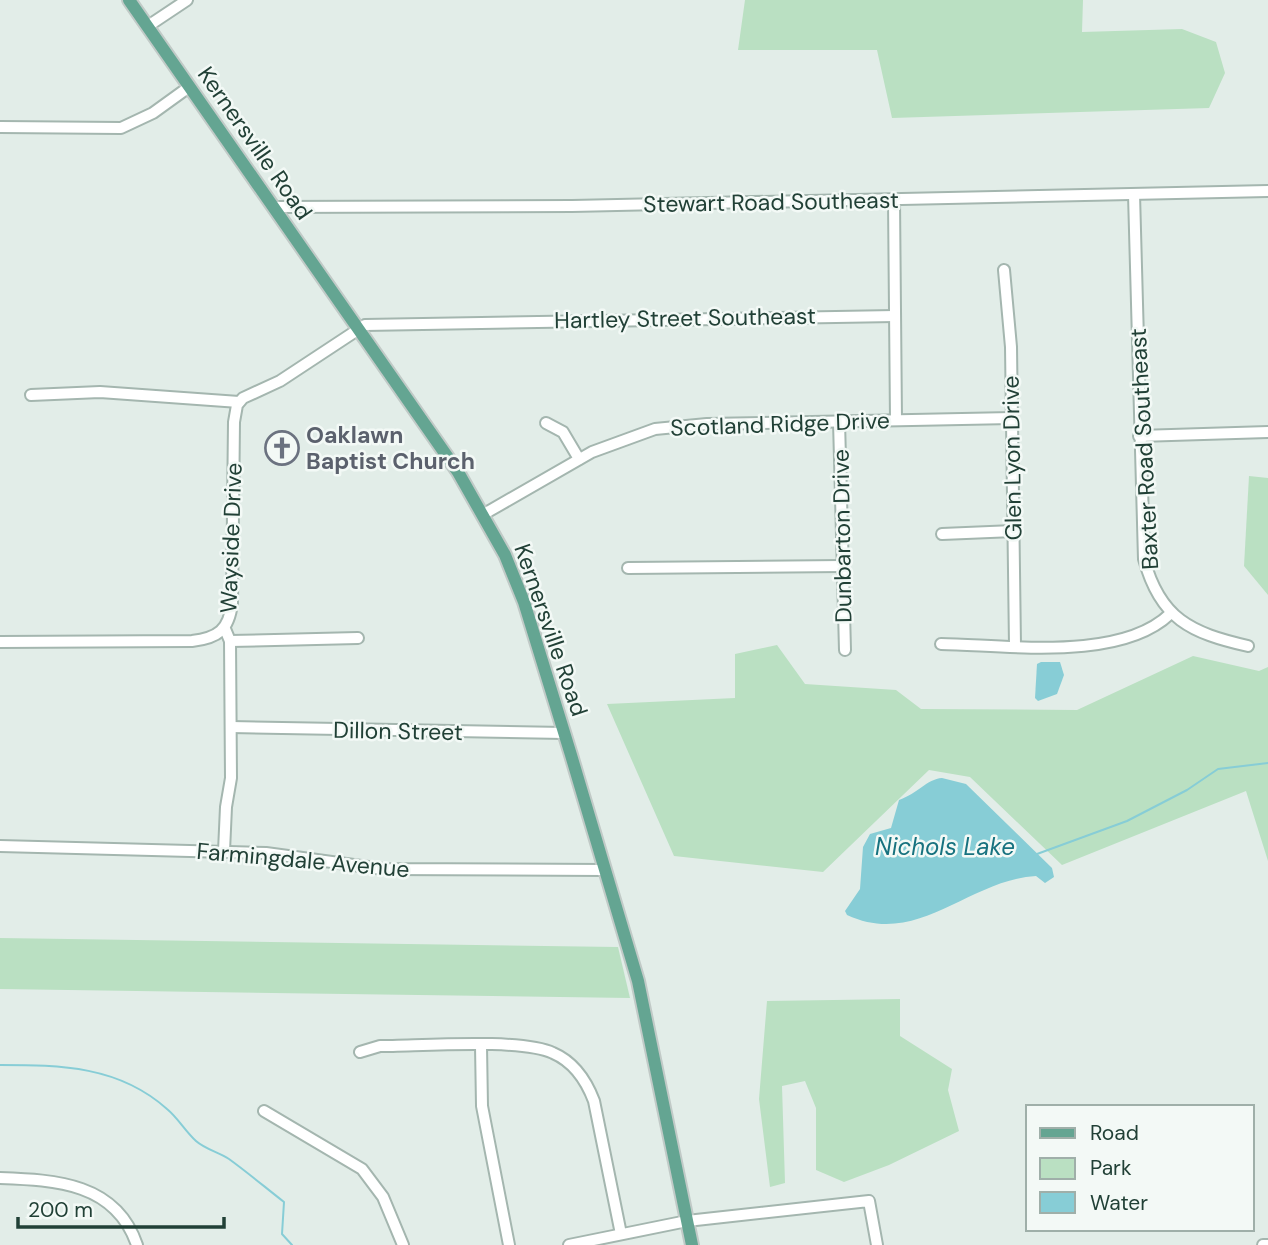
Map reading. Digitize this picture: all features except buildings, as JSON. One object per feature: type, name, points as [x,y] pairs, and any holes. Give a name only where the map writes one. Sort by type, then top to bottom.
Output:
[{"type":"main road","name":"Kernersville Road","points":[[129,0],[359,328],[484,514],[505,555],[523,602],[564,733],[638,981],[692,1245]]},
{"type":"street","points":[[148,26],[187,0]]},
{"type":"street","points":[[0,127],[121,128],[153,113],[189,87]]},
{"type":"street","name":"Stewart Road Southeast","points":[[274,207],[572,206],[1268,191]]},
{"type":"street","name":"Baxter Road Southeast","points":[[1134,194],[1144,559],[1150,581],[1170,614],[1211,638],[1248,646]]},
{"type":"street","points":[[894,200],[896,420]]},
{"type":"street","name":"Glen Lyon Drive","points":[[1004,270],[1012,418],[1015,645]]},
{"type":"street","name":"Hartley Street Southeast","points":[[359,328],[365,325],[572,319],[895,316]]},
{"type":"street","points":[[31,395],[100,392],[239,402],[288,376],[359,328]]},
{"type":"street","name":"Wayside Drive","points":[[0,642],[192,641],[211,638],[225,629],[232,603],[234,422],[239,402]]},
{"type":"street","name":"Scotland Ridge Drive","points":[[484,514],[579,459],[622,439],[672,426],[1012,418]]},
{"type":"street","name":"Dunbarton Drive","points":[[839,421],[845,650]]},
{"type":"street","points":[[546,423],[564,432],[579,459]]},
{"type":"street","points":[[1139,436],[1268,432]]},
{"type":"street","points":[[942,534],[1013,531]]},
{"type":"street","points":[[628,568],[843,566]]},
{"type":"street","points":[[941,644],[1077,646],[1106,643],[1133,635],[1170,614]]},
{"type":"street","points":[[224,851],[226,807],[231,778],[230,641],[225,629]]},
{"type":"street","points":[[230,641],[358,638]]},
{"type":"street","name":"Dillon Street","points":[[231,727],[564,733]]},
{"type":"street","name":"Farmingdale Avenue","points":[[0,846],[224,851],[383,869],[605,870]]},
{"type":"street","points":[[360,1052],[380,1046],[481,1046],[544,1049],[563,1058],[579,1072],[594,1101],[621,1234]]},
{"type":"street","points":[[481,1046],[482,1106],[509,1245]]},
{"type":"street","points":[[264,1111],[362,1169],[383,1197],[403,1245]]},
{"type":"street","points":[[0,1178],[54,1180],[87,1189],[112,1204],[137,1245]]},
{"type":"street","points":[[569,1245],[687,1221],[869,1202],[877,1245]]},
{"type":"street","points":[[1262,1245],[1268,1245]]},
{"type":"green space","points":[[745,0],[1083,0],[1082,32],[1182,29],[1216,42],[1225,73],[1209,108],[892,118],[877,50],[738,50]]},
{"type":"green space","points":[[1249,476],[1268,478],[1268,595],[1244,566]]},
{"type":"green space","points":[[777,645],[805,684],[896,690],[921,709],[1077,710],[1193,656],[1259,671],[1268,667],[1268,861],[1246,791],[1062,865],[970,777],[929,770],[823,872],[674,856],[607,704],[735,698],[735,654]]},
{"type":"green space","points":[[0,938],[618,947],[630,998],[0,989]]},
{"type":"green space","points":[[900,999],[900,1036],[952,1069],[948,1090],[959,1131],[889,1165],[844,1182],[816,1170],[816,1108],[805,1081],[782,1086],[785,1183],[770,1187],[759,1099],[767,1001]]},
{"type":"water","points":[[1060,662],[1064,675],[1057,694],[1038,701],[1035,698],[1037,664]]},
{"type":"water","name":"Nichols Lake","points":[[942,778],[966,784],[1052,868],[1054,877],[1045,883],[1036,876],[1011,880],[920,918],[897,923],[873,923],[847,915],[845,911],[860,889],[863,847],[870,834],[891,828],[899,800],[931,781]]},
{"type":"waterway","points":[[1037,854],[1127,821],[1187,790],[1218,769],[1268,763]]},
{"type":"waterway","points":[[0,1065],[88,1071],[109,1076],[149,1095],[171,1113],[196,1141],[229,1159],[284,1202],[282,1234],[292,1245]]},
{"type":"place","name":"Oaklawn Baptist Church","points":[[282,448]]}]
